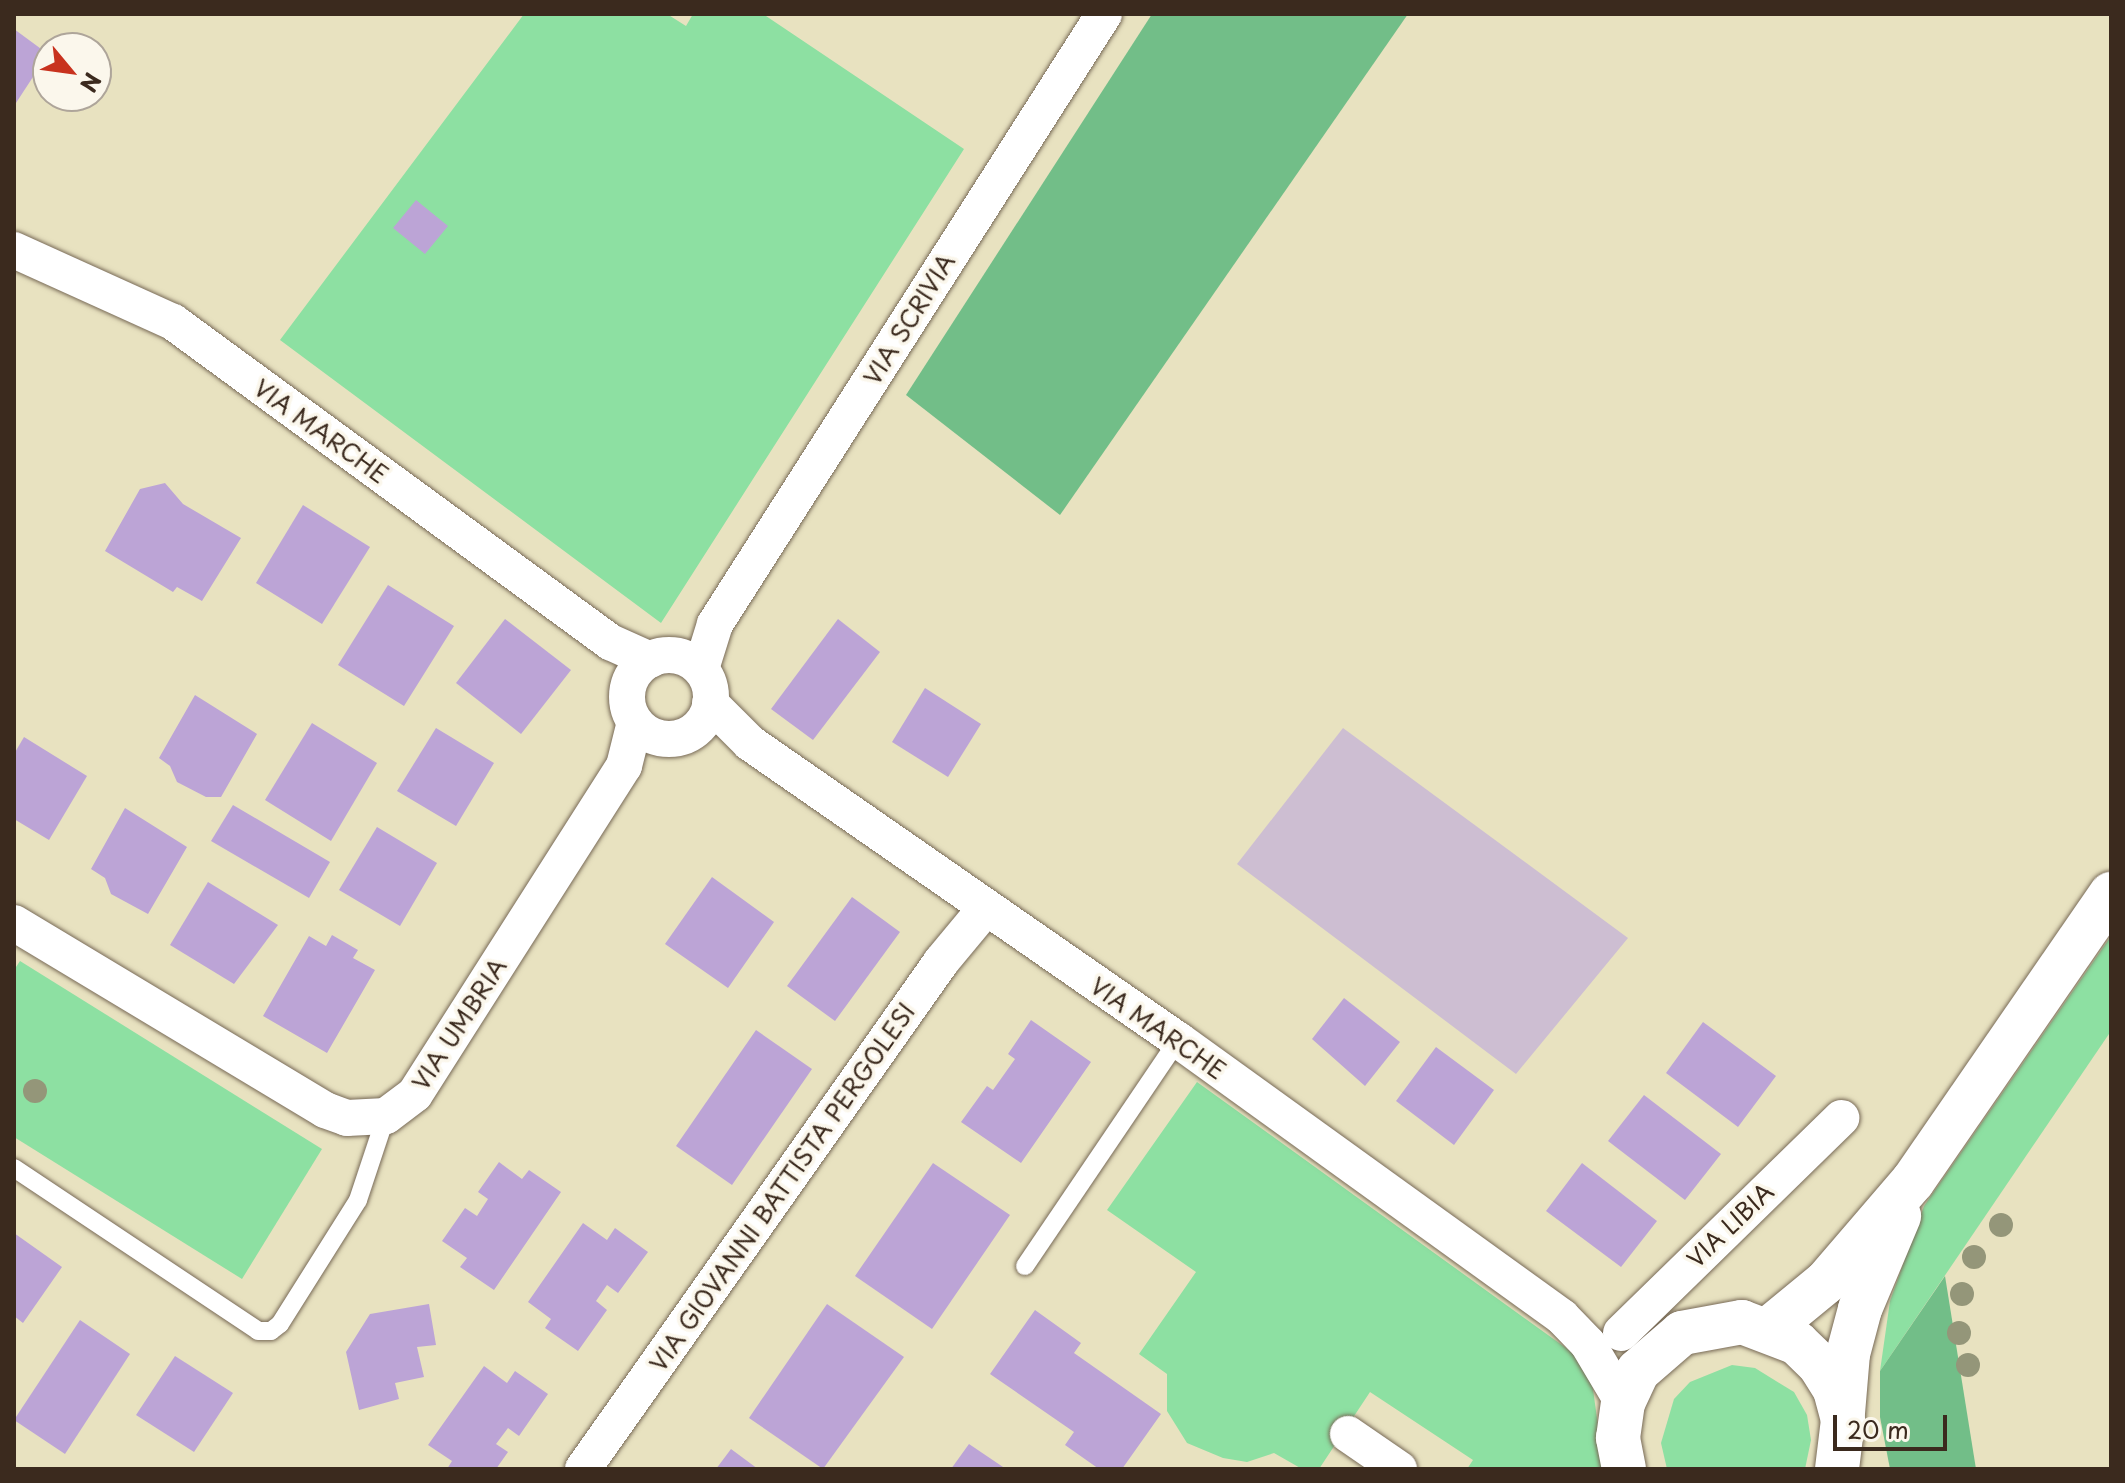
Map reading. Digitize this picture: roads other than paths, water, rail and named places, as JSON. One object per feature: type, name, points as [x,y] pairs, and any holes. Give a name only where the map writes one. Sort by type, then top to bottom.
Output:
[{"type":"main road","points":[[1770,1328],[1826,1282],[1913,1181],[2111,894]]},
{"type":"main road","points":[[1843,1452],[1848,1354],[1860,1309],[1913,1181]]},
{"type":"main road","points":[[1624,1469],[1618,1438],[1623,1403],[1638,1371],[1674,1339],[1711,1324],[1742,1322],[1770,1328],[1819,1364],[1835,1390],[1843,1452]]},
{"type":"street","name":"VIA SCRIVIA","points":[[665,665],[715,624],[1104,14]]},
{"type":"street","name":"VIA MARCHE","points":[[14,250],[173,322],[610,642],[665,665]]},
{"type":"street","points":[[665,665],[706,713],[683,736],[648,730],[627,703],[665,665]]},
{"type":"street","name":"VIA MARCHE","points":[[706,713],[1178,1040],[1562,1317],[1588,1344],[1623,1403]]},
{"type":"street","name":"VIA UMBRIA","points":[[386,1116],[415,1094],[648,730]]},
{"type":"street","name":"VIA GIOVANNI BATTISTA PERGOLESI","points":[[583,1469],[932,975],[985,909]]},
{"type":"street","points":[[14,923],[325,1110],[347,1118],[386,1116]]},
{"type":"street","name":"VIA LIBIA","points":[[1621,1333],[1841,1118]]},
{"type":"street","name":"VIA MARCHE","points":[[1562,1317],[1621,1333],[1674,1339]]},
{"type":"street","points":[[1348,1434],[1399,1469]]},
{"type":"lane","points":[[1025,1266],[1178,1040]]},
{"type":"lane","points":[[14,1168],[258,1331],[271,1331],[358,1200],[386,1116]]}]
